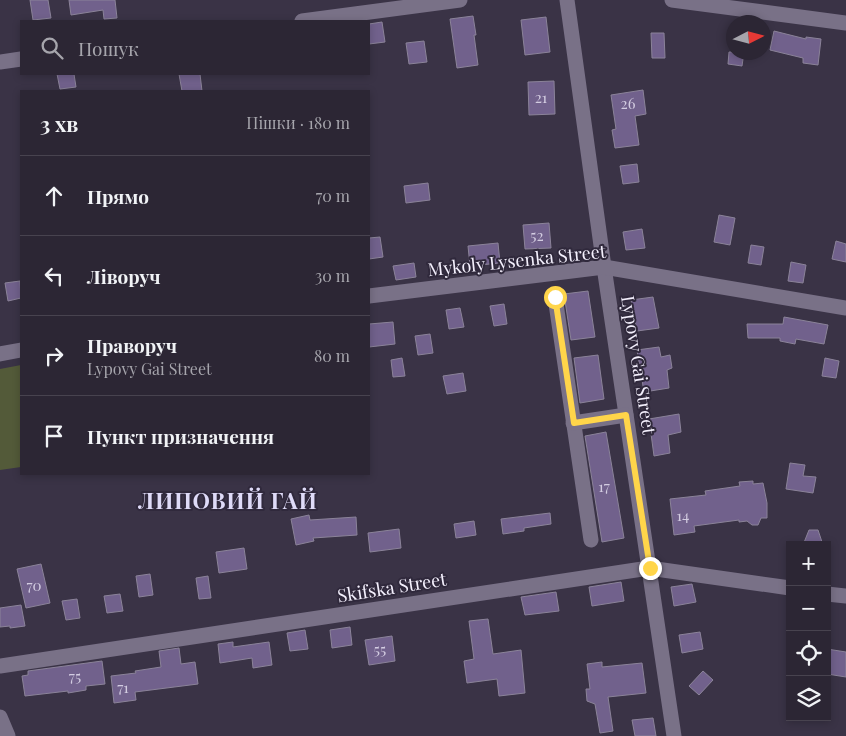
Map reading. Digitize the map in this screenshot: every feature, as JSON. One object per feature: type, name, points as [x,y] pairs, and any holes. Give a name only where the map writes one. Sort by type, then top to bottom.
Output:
[{"type":"street","points":[[310,20],[460,0]]},
{"type":"street","name":"Lypovy Gai Street","points":[[567,0],[604,267],[674,736]]},
{"type":"street","points":[[672,0],[846,23]]},
{"type":"street","points":[[0,62],[20,59]]},
{"type":"street","name":"Mykoly Lysenka Street","points":[[370,296],[604,267],[846,308]]},
{"type":"street","points":[[555,297],[591,540]]},
{"type":"street","points":[[0,354],[20,350]]},
{"type":"street","points":[[574,423],[626,415]]},
{"type":"street","name":"Skifska Street","points":[[0,666],[650,568],[786,587]]},
{"type":"street","points":[[831,594],[846,596]]},
{"type":"street","points":[[0,717],[8,736]]},
{"type":"green space","points":[[20,365],[20,467],[0,470],[0,369]]},
{"type":"building","points":[[30,0],[48,0],[51,18],[33,20]]},
{"type":"building","points":[[69,0],[115,0],[117,18],[104,19],[103,10],[71,15]]},
{"type":"building","points":[[473,16],[478,65],[457,68],[450,19]]},
{"type":"building","points":[[546,17],[550,52],[525,55],[521,20]]},
{"type":"building","points":[[382,22],[385,42],[370,44],[370,24]]},
{"type":"building","points":[[774,31],[806,39],[806,37],[821,39],[818,65],[803,63],[803,58],[771,50]]},
{"type":"building","points":[[651,33],[664,33],[665,58],[652,58]]},
{"type":"building","points":[[424,41],[427,62],[409,64],[406,43]]},
{"type":"building","points":[[728,60],[743,60],[742,66],[728,64]]},
{"type":"building","points":[[57,75],[74,75],[76,87],[60,89]]},
{"type":"building","points":[[179,75],[200,75],[202,90],[182,90]]},
{"type":"building","points":[[554,81],[555,114],[529,115],[528,82]]},
{"type":"building","points":[[643,90],[646,114],[635,116],[639,145],[615,148],[612,130],[616,129],[611,95]]},
{"type":"building","points":[[637,164],[639,182],[623,184],[620,166]]},
{"type":"building","points":[[428,183],[430,200],[406,203],[404,186]]},
{"type":"building","points":[[719,215],[735,218],[730,245],[714,242]]},
{"type":"building","points":[[549,223],[551,248],[525,249],[523,225]]},
{"type":"building","points":[[642,229],[645,248],[626,250],[623,232]]},
{"type":"building","points":[[380,237],[383,257],[370,259],[370,238]]},
{"type":"building","points":[[836,241],[846,244],[846,262],[832,259]]},
{"type":"building","points":[[498,243],[500,263],[470,266],[468,246]]},
{"type":"building","points":[[751,245],[764,247],[761,265],[748,263]]},
{"type":"building","points":[[791,262],[806,265],[803,283],[788,281]]},
{"type":"building","points":[[414,263],[416,277],[396,280],[393,266]]},
{"type":"building","points":[[20,281],[20,298],[8,301],[5,283]]},
{"type":"building","points":[[588,291],[595,337],[571,340],[564,294]]},
{"type":"building","points":[[653,297],[659,328],[637,331],[631,300]]},
{"type":"building","points":[[504,304],[507,324],[494,326],[490,306]]},
{"type":"building","points":[[460,308],[464,327],[449,329],[446,310]]},
{"type":"building","points":[[784,317],[828,325],[824,344],[796,339],[795,344],[780,341],[780,338],[748,338],[747,324],[783,324]]},
{"type":"building","points":[[393,322],[395,344],[370,347],[370,324]]},
{"type":"building","points":[[430,334],[433,353],[418,355],[415,336]]},
{"type":"building","points":[[659,347],[661,357],[670,355],[672,368],[667,370],[669,388],[644,392],[637,350]]},
{"type":"building","points":[[598,355],[604,399],[580,403],[574,358]]},
{"type":"building","points":[[402,358],[405,376],[393,377],[391,360]]},
{"type":"building","points":[[825,358],[839,361],[836,378],[822,376]]},
{"type":"building","points":[[463,373],[466,391],[447,394],[443,376]]},
{"type":"building","points":[[679,414],[681,432],[668,435],[670,453],[654,456],[649,419]]},
{"type":"building","points":[[606,432],[624,538],[602,542],[585,436]]},
{"type":"building","points":[[790,463],[805,465],[803,476],[816,477],[813,493],[786,489]]},
{"type":"building","points":[[753,481],[753,484],[763,483],[767,503],[767,518],[761,518],[758,525],[752,525],[747,521],[739,522],[739,520],[694,526],[695,532],[674,535],[670,499],[706,495],[705,491],[740,486],[739,482]]},
{"type":"building","points":[[550,513],[551,524],[524,528],[524,531],[503,534],[501,519]]},
{"type":"building","points":[[309,515],[310,520],[356,517],[357,535],[313,538],[314,541],[296,545],[291,519]]},
{"type":"building","points":[[474,521],[476,535],[456,538],[454,524]]},
{"type":"building","points":[[399,529],[401,548],[370,552],[368,533]]},
{"type":"building","points":[[809,530],[818,530],[822,541],[805,541]]},
{"type":"building","points":[[244,548],[247,569],[219,573],[216,552]]},
{"type":"building","points":[[41,564],[50,603],[26,608],[17,569]]},
{"type":"building","points":[[150,574],[153,595],[139,597],[136,576]]},
{"type":"building","points":[[208,576],[211,598],[199,599],[196,578]]},
{"type":"building","points":[[621,582],[624,601],[592,606],[589,587]]},
{"type":"building","points":[[692,584],[696,602],[674,606],[671,587]]},
{"type":"building","points":[[556,592],[559,611],[525,615],[521,597]]},
{"type":"building","points":[[120,594],[123,611],[107,613],[104,596]]},
{"type":"building","points":[[77,599],[80,618],[66,620],[62,601]]},
{"type":"building","points":[[21,605],[25,626],[0,627],[0,608]]},
{"type":"building","points":[[488,619],[493,654],[521,650],[525,693],[499,696],[497,679],[467,683],[464,661],[474,659],[469,621]]},
{"type":"building","points":[[350,627],[352,645],[332,648],[330,630]]},
{"type":"building","points":[[305,630],[308,649],[290,651],[287,633]]},
{"type":"building","points":[[700,632],[703,649],[682,653],[679,635]]},
{"type":"building","points":[[392,636],[395,661],[369,665],[365,640]]},
{"type":"building","points":[[233,642],[233,647],[269,642],[272,665],[253,668],[252,658],[220,663],[218,644]]},
{"type":"building","points":[[179,648],[181,664],[195,662],[198,684],[135,692],[136,700],[114,703],[111,676],[161,667],[159,651]]},
{"type":"building","points":[[831,650],[846,652],[846,677],[831,675]]},
{"type":"building","points":[[102,661],[105,684],[86,686],[86,690],[68,693],[68,691],[25,696],[22,676],[28,675],[28,671]]},
{"type":"building","points":[[602,662],[602,667],[642,663],[646,693],[608,697],[613,731],[600,733],[595,704],[587,701],[586,689],[590,689],[587,664]]},
{"type":"building","points":[[703,671],[713,680],[699,695],[689,686]]},
{"type":"building","points":[[653,718],[656,736],[635,736],[632,720]]},
{"type":"district","name":"ЛИПОВИЙ ГАЙ","points":[[228,501]]},
{"type":"route","points":[[555,297],[574,423],[626,415],[650,568]]}]
